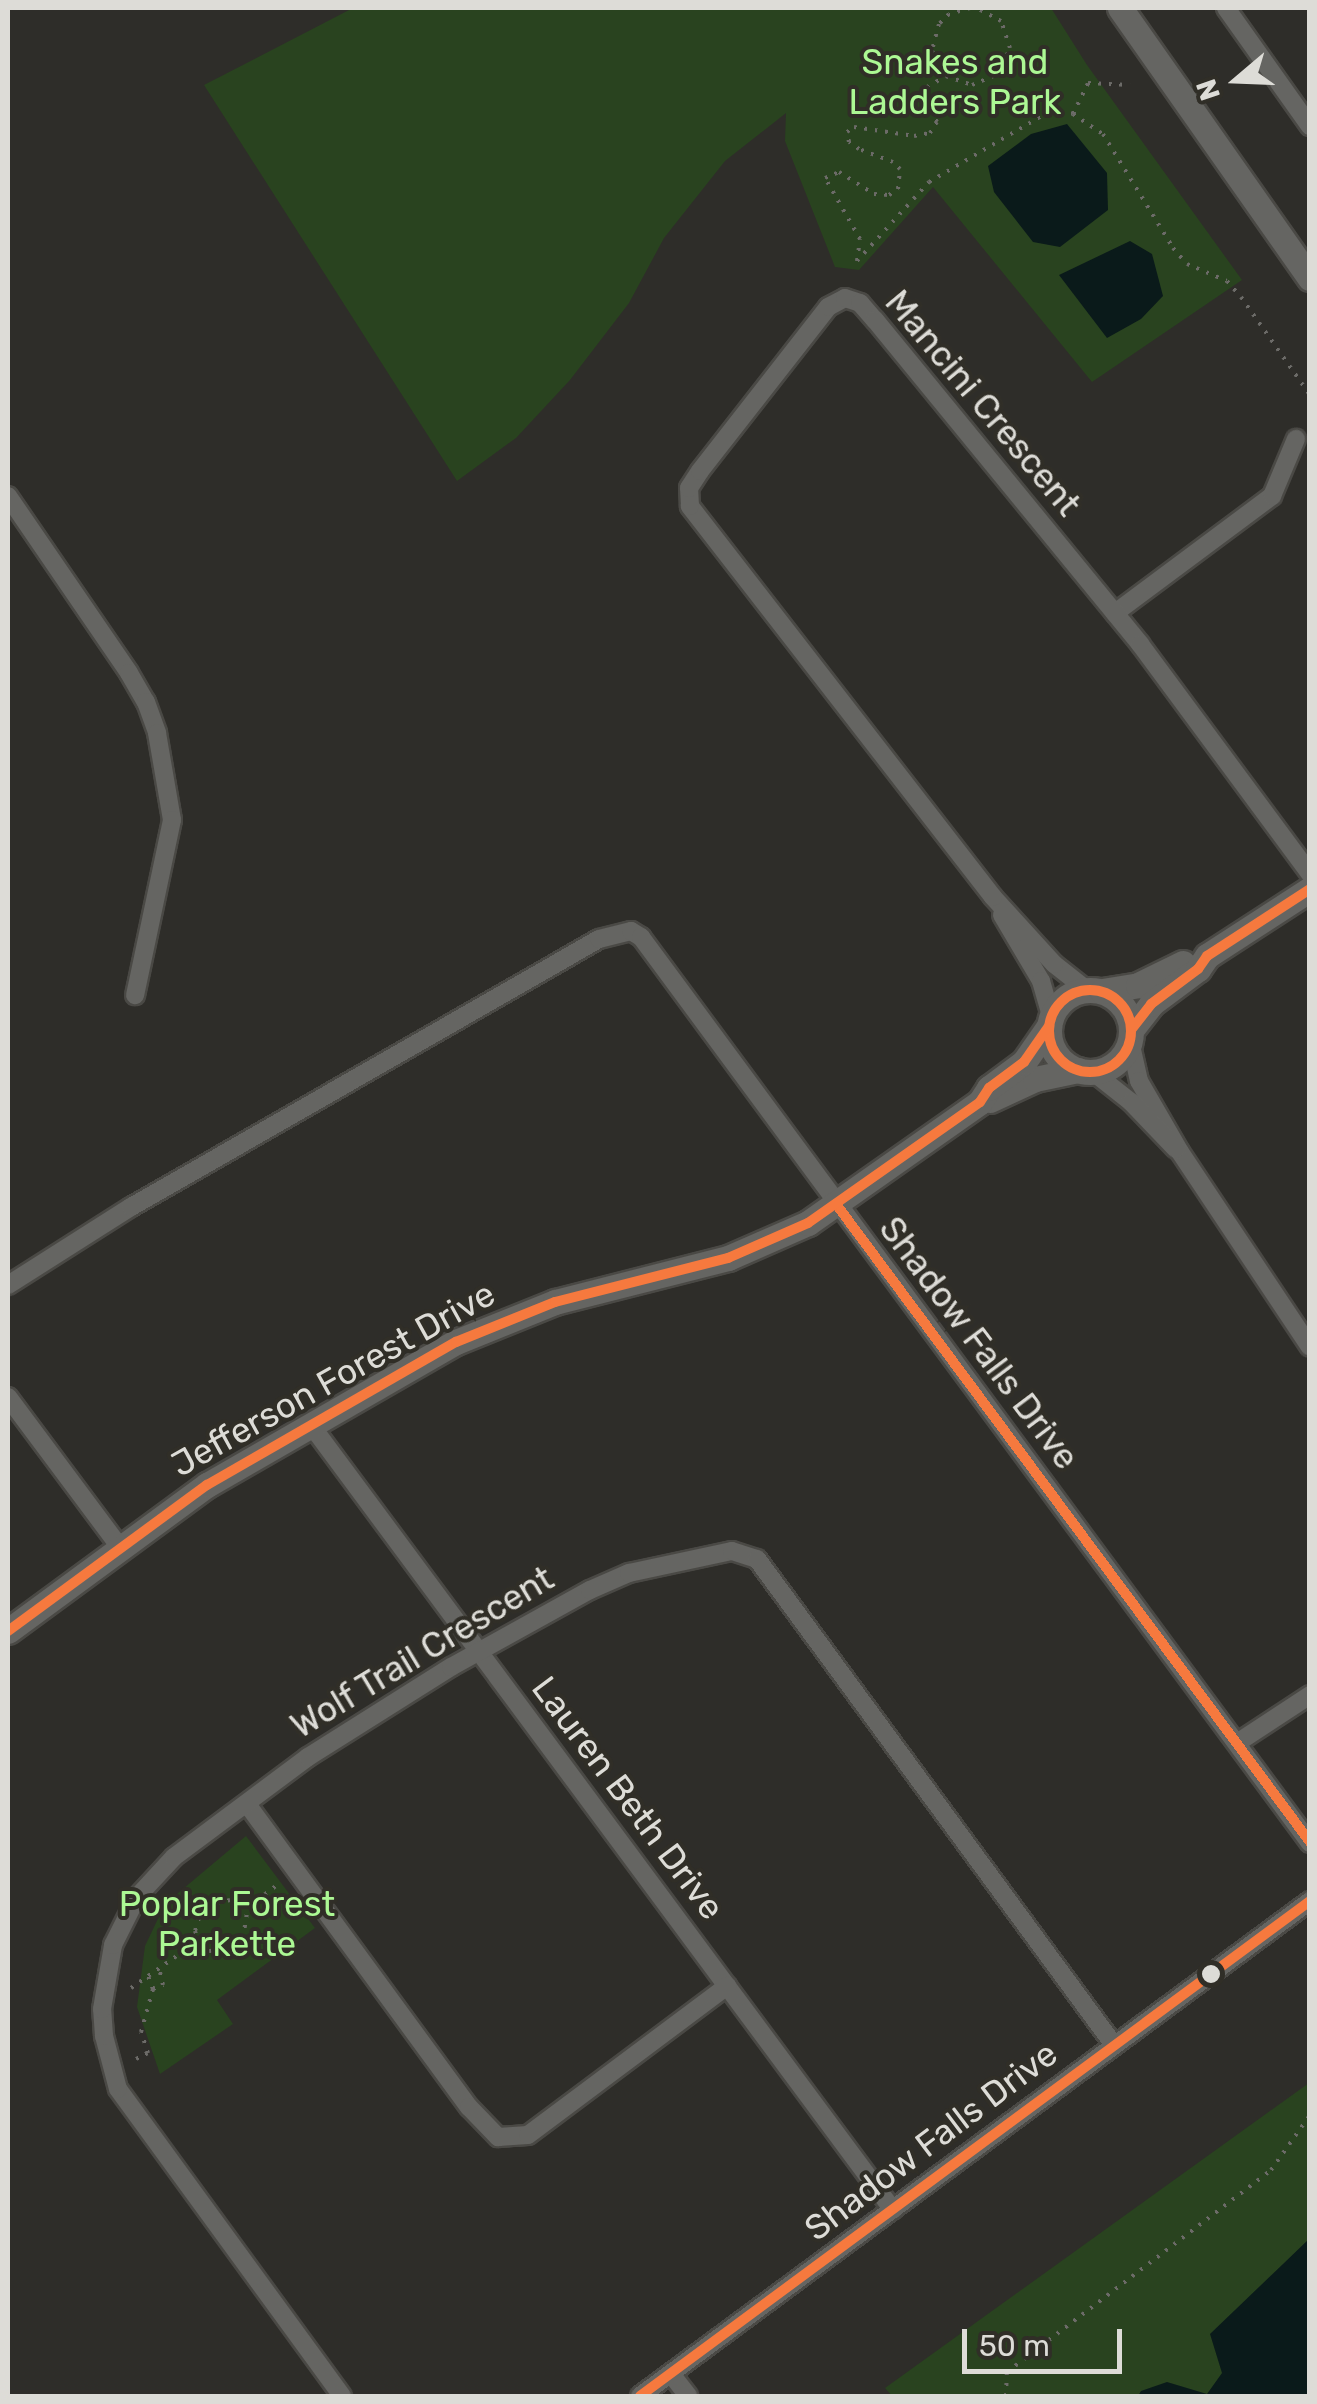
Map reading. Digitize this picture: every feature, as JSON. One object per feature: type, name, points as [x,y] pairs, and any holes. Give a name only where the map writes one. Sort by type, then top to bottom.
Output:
[{"type":"street","points":[[1120,8],[1310,278]]},
{"type":"street","points":[[1226,8],[1310,126]]},
{"type":"street","name":"Mancini Crescent","points":[[1094,991],[1054,964],[993,897],[767,599],[690,506],[689,488],[819,314],[845,298],[860,303],[875,320],[1115,613],[1310,874]]},
{"type":"street","points":[[1115,613],[1272,496],[1296,439]]},
{"type":"street","points":[[8,496],[128,673],[157,733],[172,820],[135,995]]},
{"type":"street","points":[[1086,1071],[1119,1060],[1151,1004],[1198,969],[1207,956],[1310,889]]},
{"type":"street","name":"Mancini Crescent","points":[[993,897],[1041,981],[1050,1021]]},
{"type":"street","name":"Shadow Falls Drive","points":[[8,1285],[131,1207],[599,939],[622,930],[640,937],[1310,1843]]},
{"type":"street","points":[[1180,1152],[1130,1102],[1058,1056],[1050,1021],[1062,1001],[1094,991],[1138,985],[1191,958],[1207,956]]},
{"type":"street","points":[[1094,991],[1121,1004],[1140,1081],[1180,1152],[1310,1348]]},
{"type":"street","name":"Jefferson Forest Drive","points":[[980,1102],[989,1088],[1024,1062],[1050,1021]]},
{"type":"street","name":"Jefferson Forest Drive","points":[[8,1631],[207,1485],[504,1319],[728,1258],[808,1222],[980,1102],[1035,1079],[1086,1071]]},
{"type":"street","points":[[8,1397],[119,1546]]},
{"type":"street","name":"Lauren Beth Drive","points":[[311,1424],[893,2210]]},
{"type":"street","name":"Wolf Trail Crescent","points":[[342,2396],[129,2110],[118,2089],[104,2036],[109,1962],[137,1897],[174,1857],[356,1724],[590,1590],[629,1573],[732,1551],[758,1559],[1114,2046]]},
{"type":"street","points":[[1237,1743],[1310,1695]]},
{"type":"street","points":[[248,1804],[469,2107],[498,2138],[528,2136],[727,1986]]},
{"type":"street","name":"Shadow Falls Drive","points":[[640,2396],[1310,1901]]},
{"type":"street","points":[[671,2374],[688,2396]]},
{"type":"path","points":[[970,8],[949,14],[933,37],[936,65],[946,76],[972,85],[986,82],[1006,62],[1010,48],[1001,21],[977,8]]},
{"type":"path","points":[[946,76],[927,87],[924,99],[938,122],[930,133],[914,136],[854,127],[847,132],[849,142],[859,149],[900,169],[898,190],[889,195],[874,194],[838,172],[825,178],[860,239],[857,261],[928,182],[1050,111],[1073,114],[1103,134],[1173,248],[1188,264],[1227,281],[1242,297],[1310,395]]},
{"type":"path","points":[[1073,114],[1088,83],[1130,85]]},
{"type":"path","points":[[248,1907],[230,1900],[213,1904],[199,1918],[194,1931],[198,1941],[209,1951],[224,1950],[244,1938],[248,1907],[276,1886]]},
{"type":"path","points":[[131,1988],[198,1941]]},
{"type":"path","points":[[153,1989],[163,1985],[160,1968]]},
{"type":"path","points":[[136,2059],[148,2053],[141,2032],[153,1989],[148,1976]]},
{"type":"path","points":[[1006,2396],[1007,2372],[1272,2170],[1310,2115]]},
{"type":"green space","name":"Snakes and Ladders Park","points":[[353,8],[1051,8],[1087,65],[1242,280],[1092,382],[933,187],[859,270],[835,267],[785,141],[786,113],[725,161],[664,238],[629,303],[570,380],[516,438],[457,481],[204,85]]},
{"type":"green space","name":"Poplar Forest Parkette","points":[[246,1836],[315,1928],[217,2000],[233,2024],[160,2074],[137,2007],[145,1946],[165,1904]]},
{"type":"green space","points":[[1309,2083],[1309,2396],[892,2396],[885,2388]]},
{"type":"shaded area","points":[[1067,124],[1107,173],[1108,210],[1060,247],[1033,242],[994,192],[988,166],[1031,134]]},
{"type":"shaded area","points":[[1130,241],[1152,254],[1163,296],[1141,319],[1107,338],[1059,275]]},
{"type":"shaded area","points":[[1309,2239],[1309,2396],[1138,2396],[1141,2391],[1167,2382],[1207,2394],[1222,2373],[1210,2334]]},
{"type":"transit line","points":[[1131,1030],[1151,1004],[1198,969],[1207,956],[1310,889]]},
{"type":"transit line","points":[[1090,990],[1106,993],[1119,1002],[1128,1015],[1131,1031],[1128,1047],[1119,1060],[1106,1069],[1090,1072],[1074,1069],[1061,1060],[1052,1047],[1049,1031],[1052,1015],[1061,1002],[1074,993],[1090,990]]},
{"type":"transit line","points":[[8,1631],[207,1485],[456,1342],[555,1302],[728,1258],[808,1223],[980,1102],[989,1088],[1024,1062],[1049,1026]]},
{"type":"transit line","points":[[836,1204],[1310,1842]]},
{"type":"transit line","points":[[640,2396],[1310,1901]]}]
